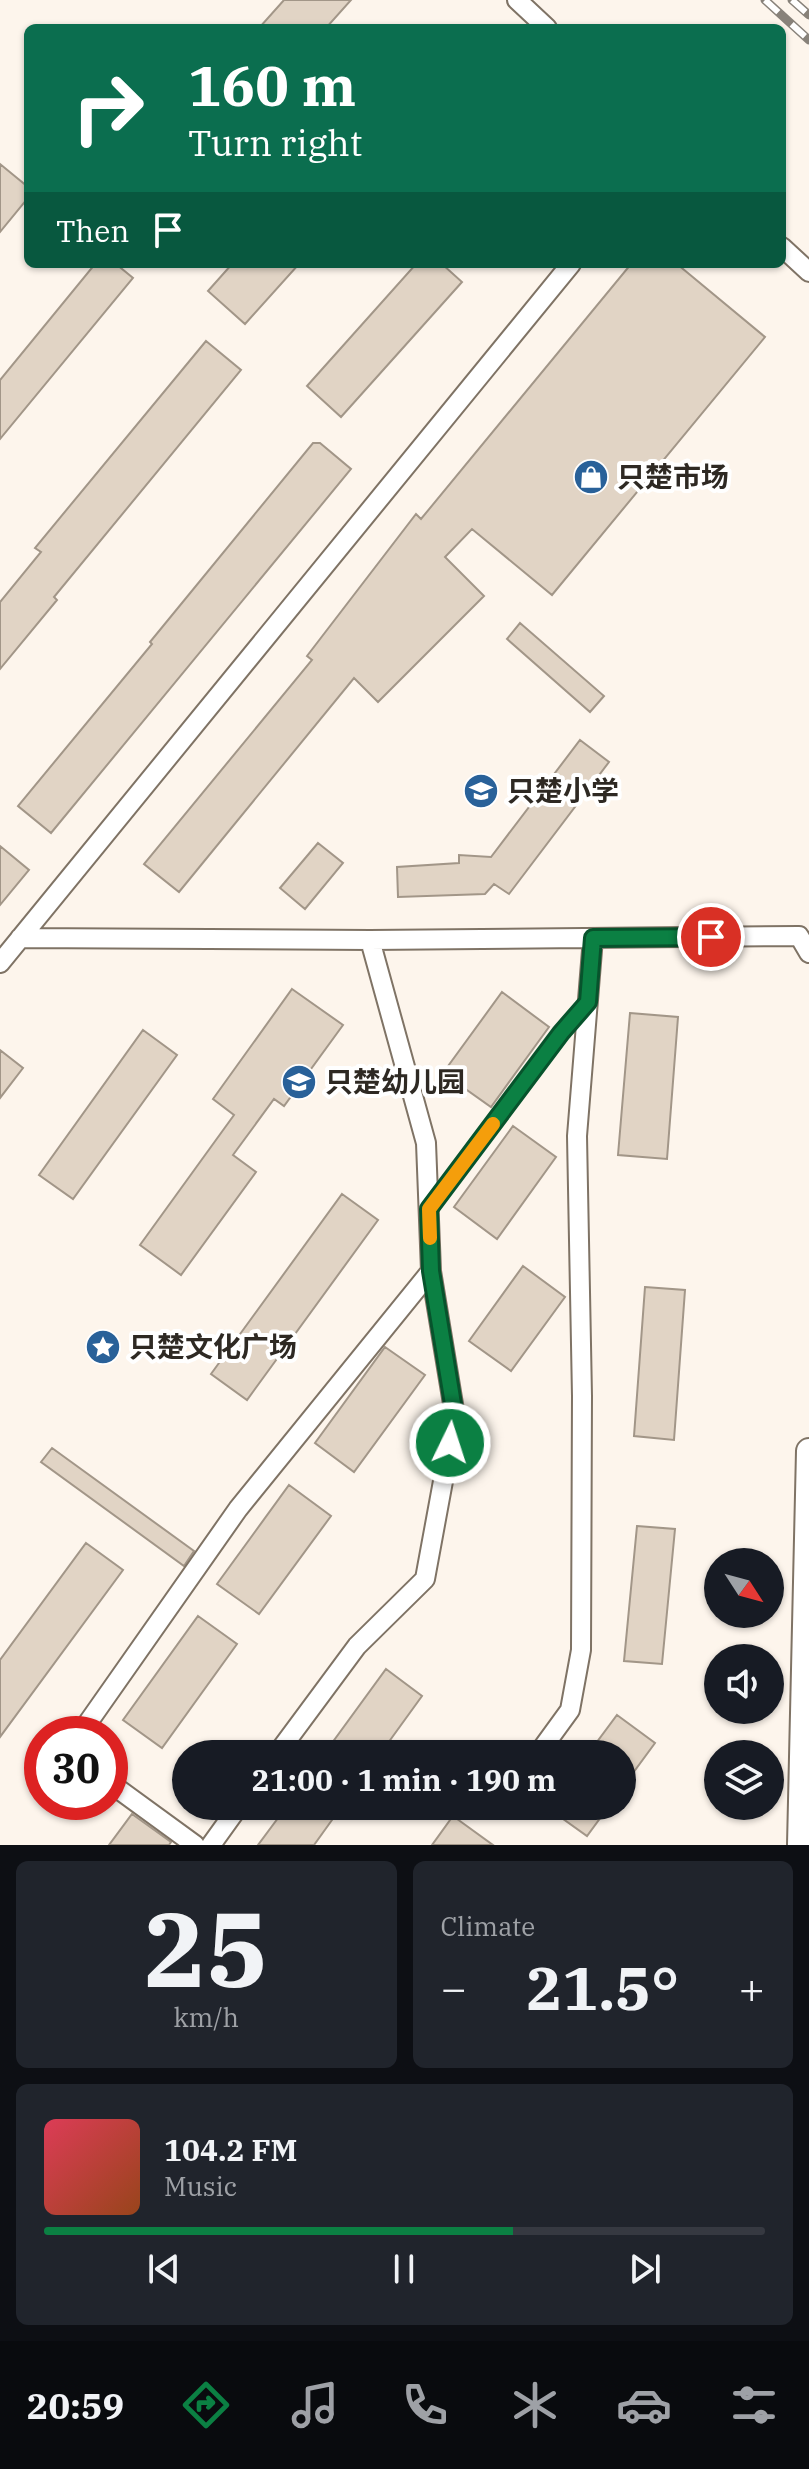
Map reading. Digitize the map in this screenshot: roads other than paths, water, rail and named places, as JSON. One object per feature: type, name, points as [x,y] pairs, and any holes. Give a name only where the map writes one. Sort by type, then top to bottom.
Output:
[{"type":"main road","points":[[800,1845],[809,1451]]},
{"type":"street","points":[[517,0],[543,24]]},
{"type":"street","points":[[786,251],[809,272]]},
{"type":"street","points":[[0,963],[568,268]]},
{"type":"street","points":[[20,938],[370,940],[799,936],[809,953]]},
{"type":"street","points":[[548,1740],[570,1710],[581,1650],[582,1396],[577,1136],[593,938]]},
{"type":"street","points":[[287,1740],[357,1646],[425,1579],[455,1416],[431,1271],[426,1143],[370,940]]},
{"type":"street","points":[[93,1716],[238,1509],[431,1271]]},
{"type":"street","points":[[128,1796],[195,1845]]},
{"type":"street","points":[[211,1845],[229,1820]]},
{"type":"lane","points":[[429,1209],[561,1033],[588,1002]]},
{"type":"railway","points":[[765,0],[809,40]]},
{"type":"railway","points":[[792,0],[809,15]]},
{"type":"place","name":"只楚市场","points":[[591,477]]},
{"type":"place","name":"只楚小学","points":[[481,791]]},
{"type":"place","name":"只楚幼儿园","points":[[299,1082]]},
{"type":"place","name":"只楚文化广场","points":[[103,1347]]}]
